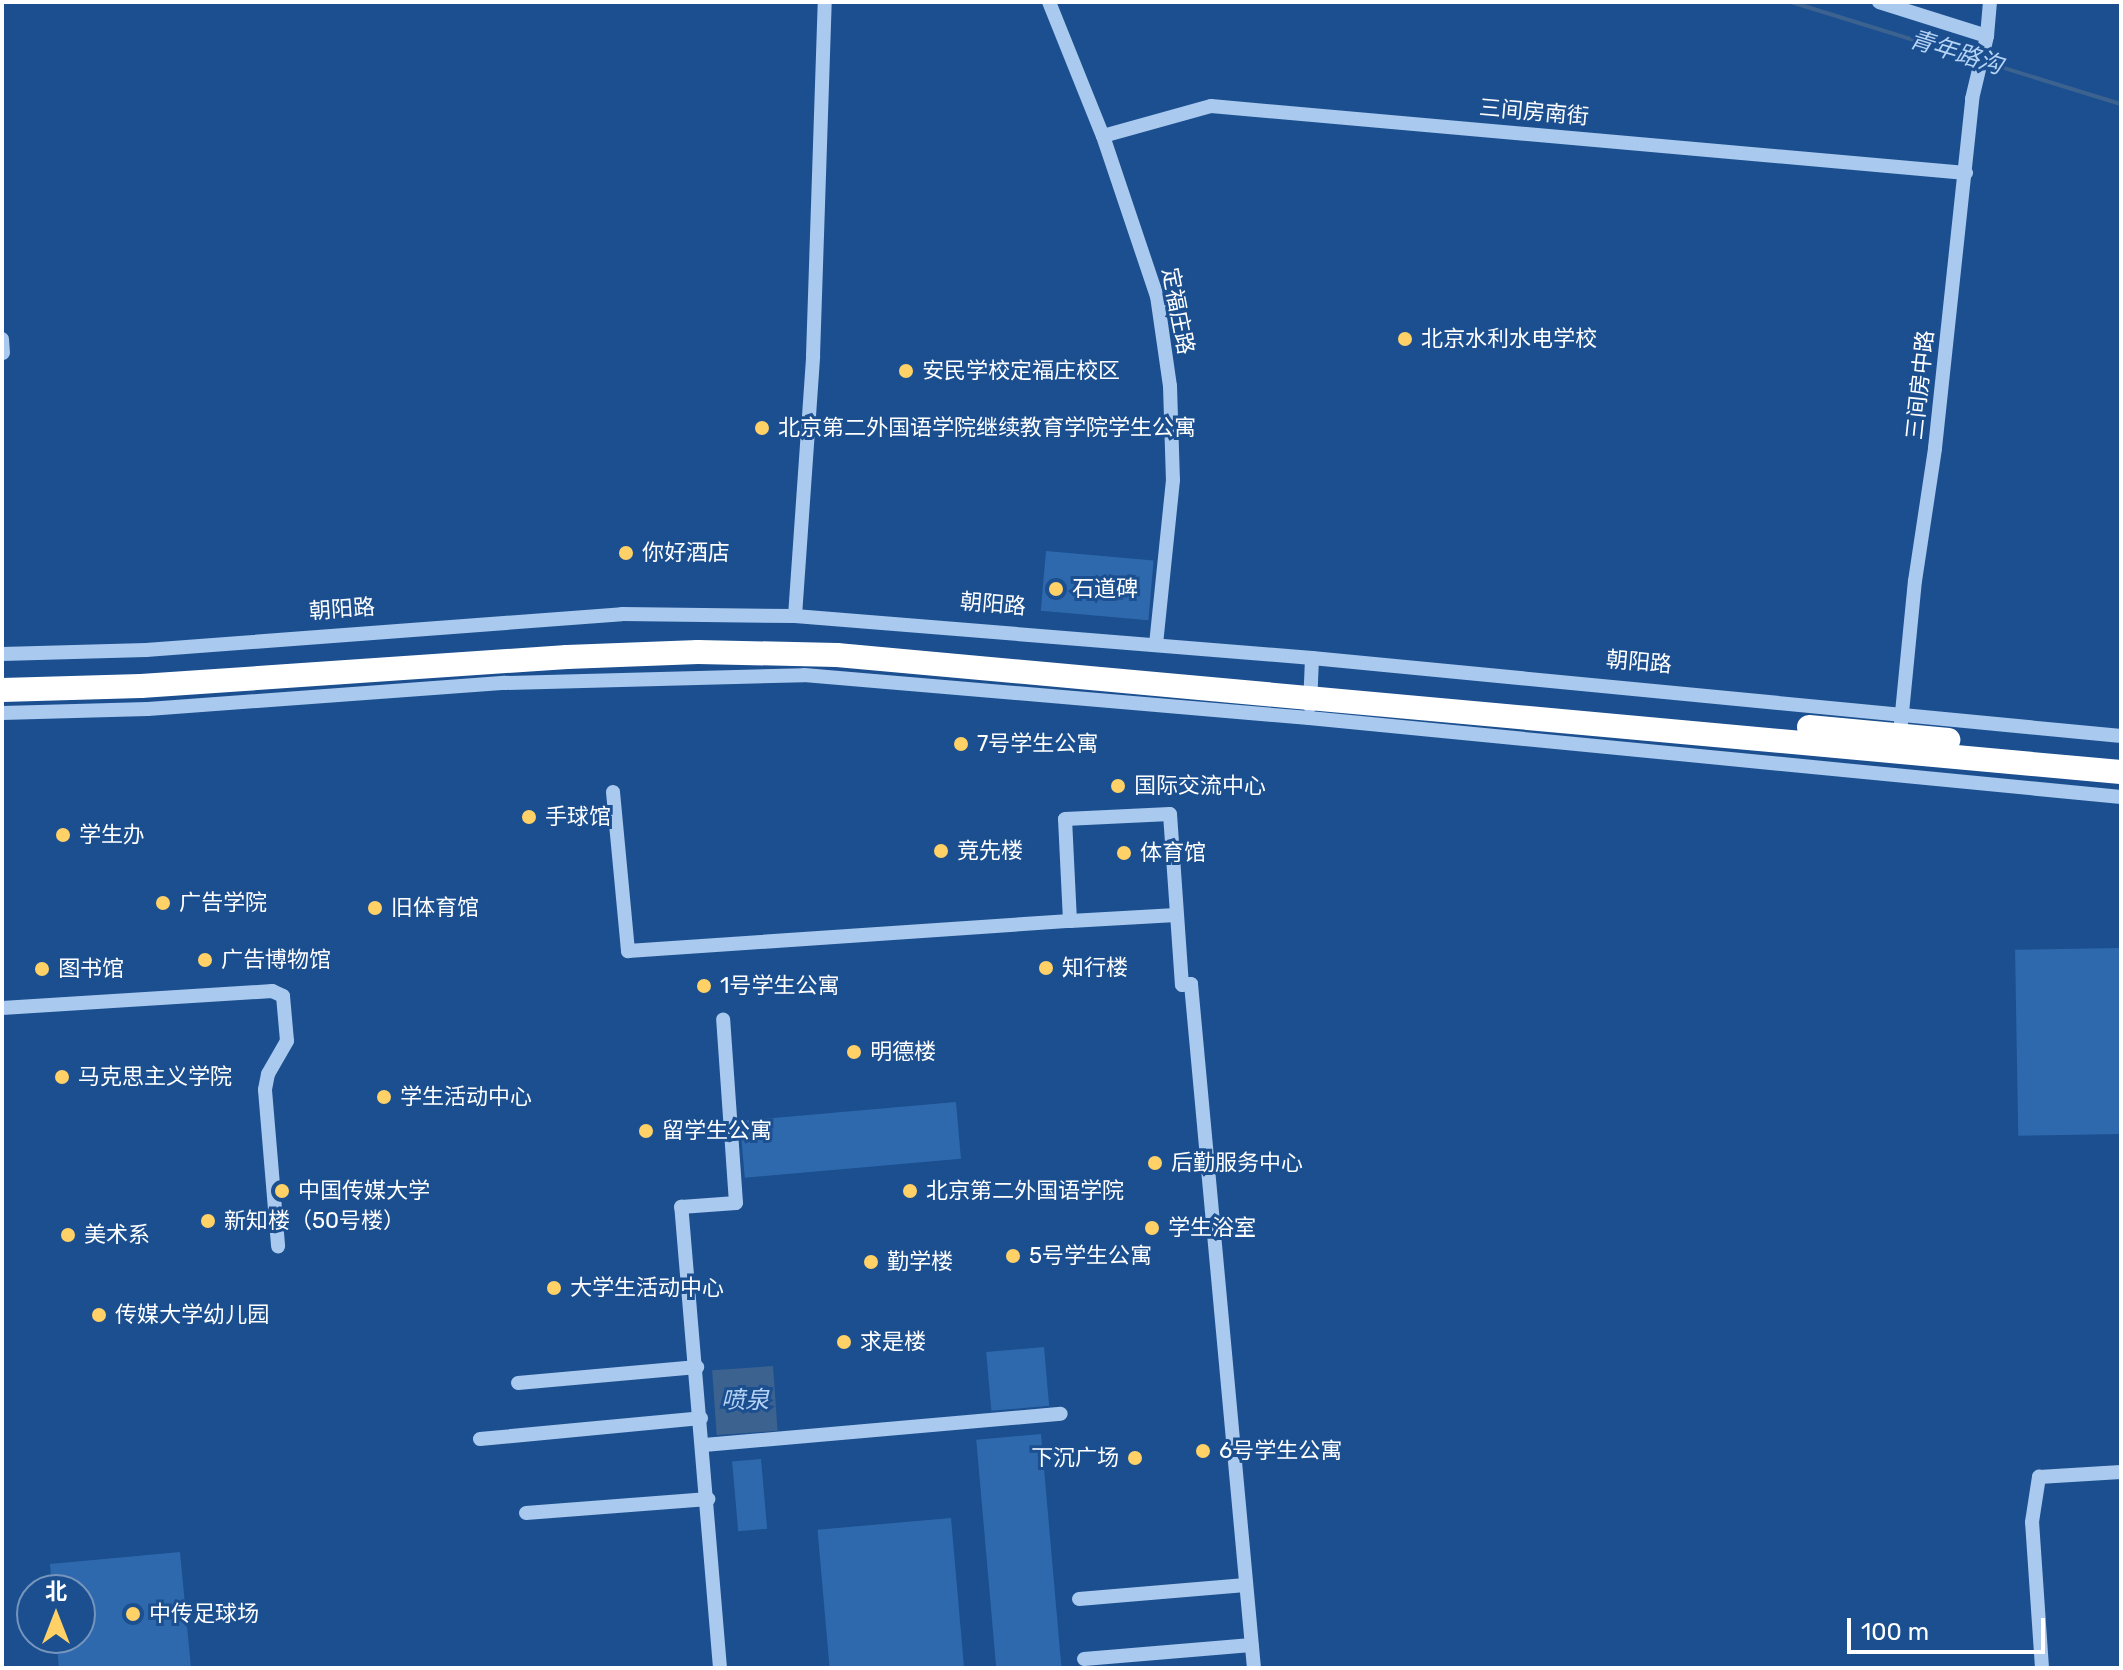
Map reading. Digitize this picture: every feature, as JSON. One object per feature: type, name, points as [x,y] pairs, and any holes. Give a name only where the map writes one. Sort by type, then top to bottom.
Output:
[{"type":"highway","name":"朝阳路","points":[[2,677],[140,672],[567,642],[699,638],[837,641],[1310,699]]},
{"type":"highway","name":"朝阳路","points":[[2,690],[141,686],[567,657],[698,652],[837,655],[956,663],[1310,699],[1900,745],[2121,758]]},
{"type":"highway","name":"朝阳路","points":[[1900,745],[2121,772]]},
{"type":"street","points":[[795,616],[813,356],[825,2]]},
{"type":"street","name":"定福庄路","points":[[1049,2],[1103,136],[1157,296],[1170,386],[1173,480],[1156,644]]},
{"type":"street","points":[[1879,2],[1986,40]]},
{"type":"street","name":"三间房中路","points":[[1900,745],[1974,87],[1986,40],[1990,2]]},
{"type":"street","name":"三间房南街","points":[[1103,136],[1211,106],[1966,173]]},
{"type":"street","points":[[2,339],[3,353]]},
{"type":"street","name":"朝阳路","points":[[2,654],[146,650],[622,614],[795,616],[1312,658],[1900,745],[2121,797]]},
{"type":"street","points":[[1310,699],[1312,658]]},
{"type":"street","name":"朝阳路","points":[[2,713],[148,709],[505,683],[732,674],[1310,699]]},
{"type":"street","name":"朝阳路","points":[[1900,745],[2121,736]]},
{"type":"street","points":[[613,792],[628,951],[1176,915]]},
{"type":"street","points":[[1070,921],[1065,819],[1170,814],[1182,985],[1191,984],[1254,1668]]},
{"type":"street","points":[[2,1008],[272,991],[283,996],[287,1041],[268,1074],[265,1090],[278,1246]]},
{"type":"street","points":[[720,1668],[704,1445],[681,1207],[736,1203],[723,1019]]},
{"type":"street","points":[[518,1383],[697,1367]]},
{"type":"street","points":[[704,1445],[1061,1414]]},
{"type":"street","points":[[480,1439],[701,1418]]},
{"type":"street","points":[[2042,1668],[2032,1522],[2039,1477],[2121,1472]]},
{"type":"street","points":[[526,1513],[708,1499]]},
{"type":"street","points":[[1079,1599],[1245,1585]]},
{"type":"street","points":[[1084,1659],[1251,1645]]},
{"type":"shaded area","points":[[1046,551],[1154,560],[1148,620],[1041,611]]},
{"type":"shaded area","points":[[2119,948],[2121,1134],[2018,1136],[2015,950]]},
{"type":"shaded area","points":[[956,1102],[961,1159],[745,1178],[740,1121]]},
{"type":"shaded area","points":[[1044,1347],[1049,1406],[991,1411],[986,1352]]},
{"type":"shaded area","points":[[1041,1434],[1061,1668],[996,1668],[976,1440]]},
{"type":"shaded area","points":[[761,1459],[767,1529],[738,1531],[732,1462]]},
{"type":"shaded area","points":[[951,1518],[964,1668],[830,1668],[818,1530]]},
{"type":"shaded area","name":"中传足球场","points":[[180,1552],[191,1668],[59,1668],[58,1654],[96,1654],[96,1574],[51,1574],[50,1564]]},
{"type":"water","name":"喷泉","points":[[773,1366],[778,1431],[717,1435],[712,1370]]},
{"type":"waterway","name":"青年路沟","points":[[1791,2],[2121,104]]},
{"type":"place","name":"北京水利水电学校","points":[[1405,339]]},
{"type":"place","name":"安民学校定福庄校区","points":[[906,371]]},
{"type":"place","name":"北京第二外国语学院继续教育学院学生公寓","points":[[762,428]]},
{"type":"place","name":"你好酒店","points":[[626,553]]},
{"type":"place","name":"石道碑","points":[[1056,589]]},
{"type":"place","name":"7号学生公寓","points":[[961,744]]},
{"type":"place","name":"国际交流中心","points":[[1118,786]]},
{"type":"place","name":"手球馆","points":[[529,817]]},
{"type":"place","name":"学生办","points":[[63,835]]},
{"type":"place","name":"竞先楼","points":[[941,851]]},
{"type":"place","name":"体育馆","points":[[1124,853]]},
{"type":"place","name":"广告学院","points":[[163,903]]},
{"type":"place","name":"旧体育馆","points":[[375,908]]},
{"type":"place","name":"广告博物馆","points":[[205,960]]},
{"type":"place","name":"知行楼","points":[[1046,968]]},
{"type":"place","name":"图书馆","points":[[42,969]]},
{"type":"place","name":"1号学生公寓","points":[[704,986]]},
{"type":"place","name":"明德楼","points":[[854,1052]]},
{"type":"place","name":"马克思主义学院","points":[[62,1077]]},
{"type":"place","name":"学生活动中心","points":[[384,1097]]},
{"type":"place","name":"留学生公寓","points":[[646,1131]]},
{"type":"place","name":"后勤服务中心","points":[[1155,1163]]},
{"type":"place","name":"中国传媒大学","points":[[282,1191]]},
{"type":"place","name":"北京第二外国语学院","points":[[910,1191]]},
{"type":"place","name":"新知楼（50号楼）","points":[[208,1221]]},
{"type":"place","name":"学生浴室","points":[[1152,1228]]},
{"type":"place","name":"美术系","points":[[68,1235]]},
{"type":"place","name":"5号学生公寓","points":[[1013,1256]]},
{"type":"place","name":"勤学楼","points":[[871,1262]]},
{"type":"place","name":"大学生活动中心","points":[[554,1288]]},
{"type":"place","name":"传媒大学幼儿园","points":[[99,1315]]},
{"type":"place","name":"求是楼","points":[[844,1342]]},
{"type":"place","name":"6号学生公寓","points":[[1203,1451]]},
{"type":"place","name":"下沉广场","points":[[1135,1458]]},
{"type":"place","name":"中传足球场","points":[[133,1614]]}]
